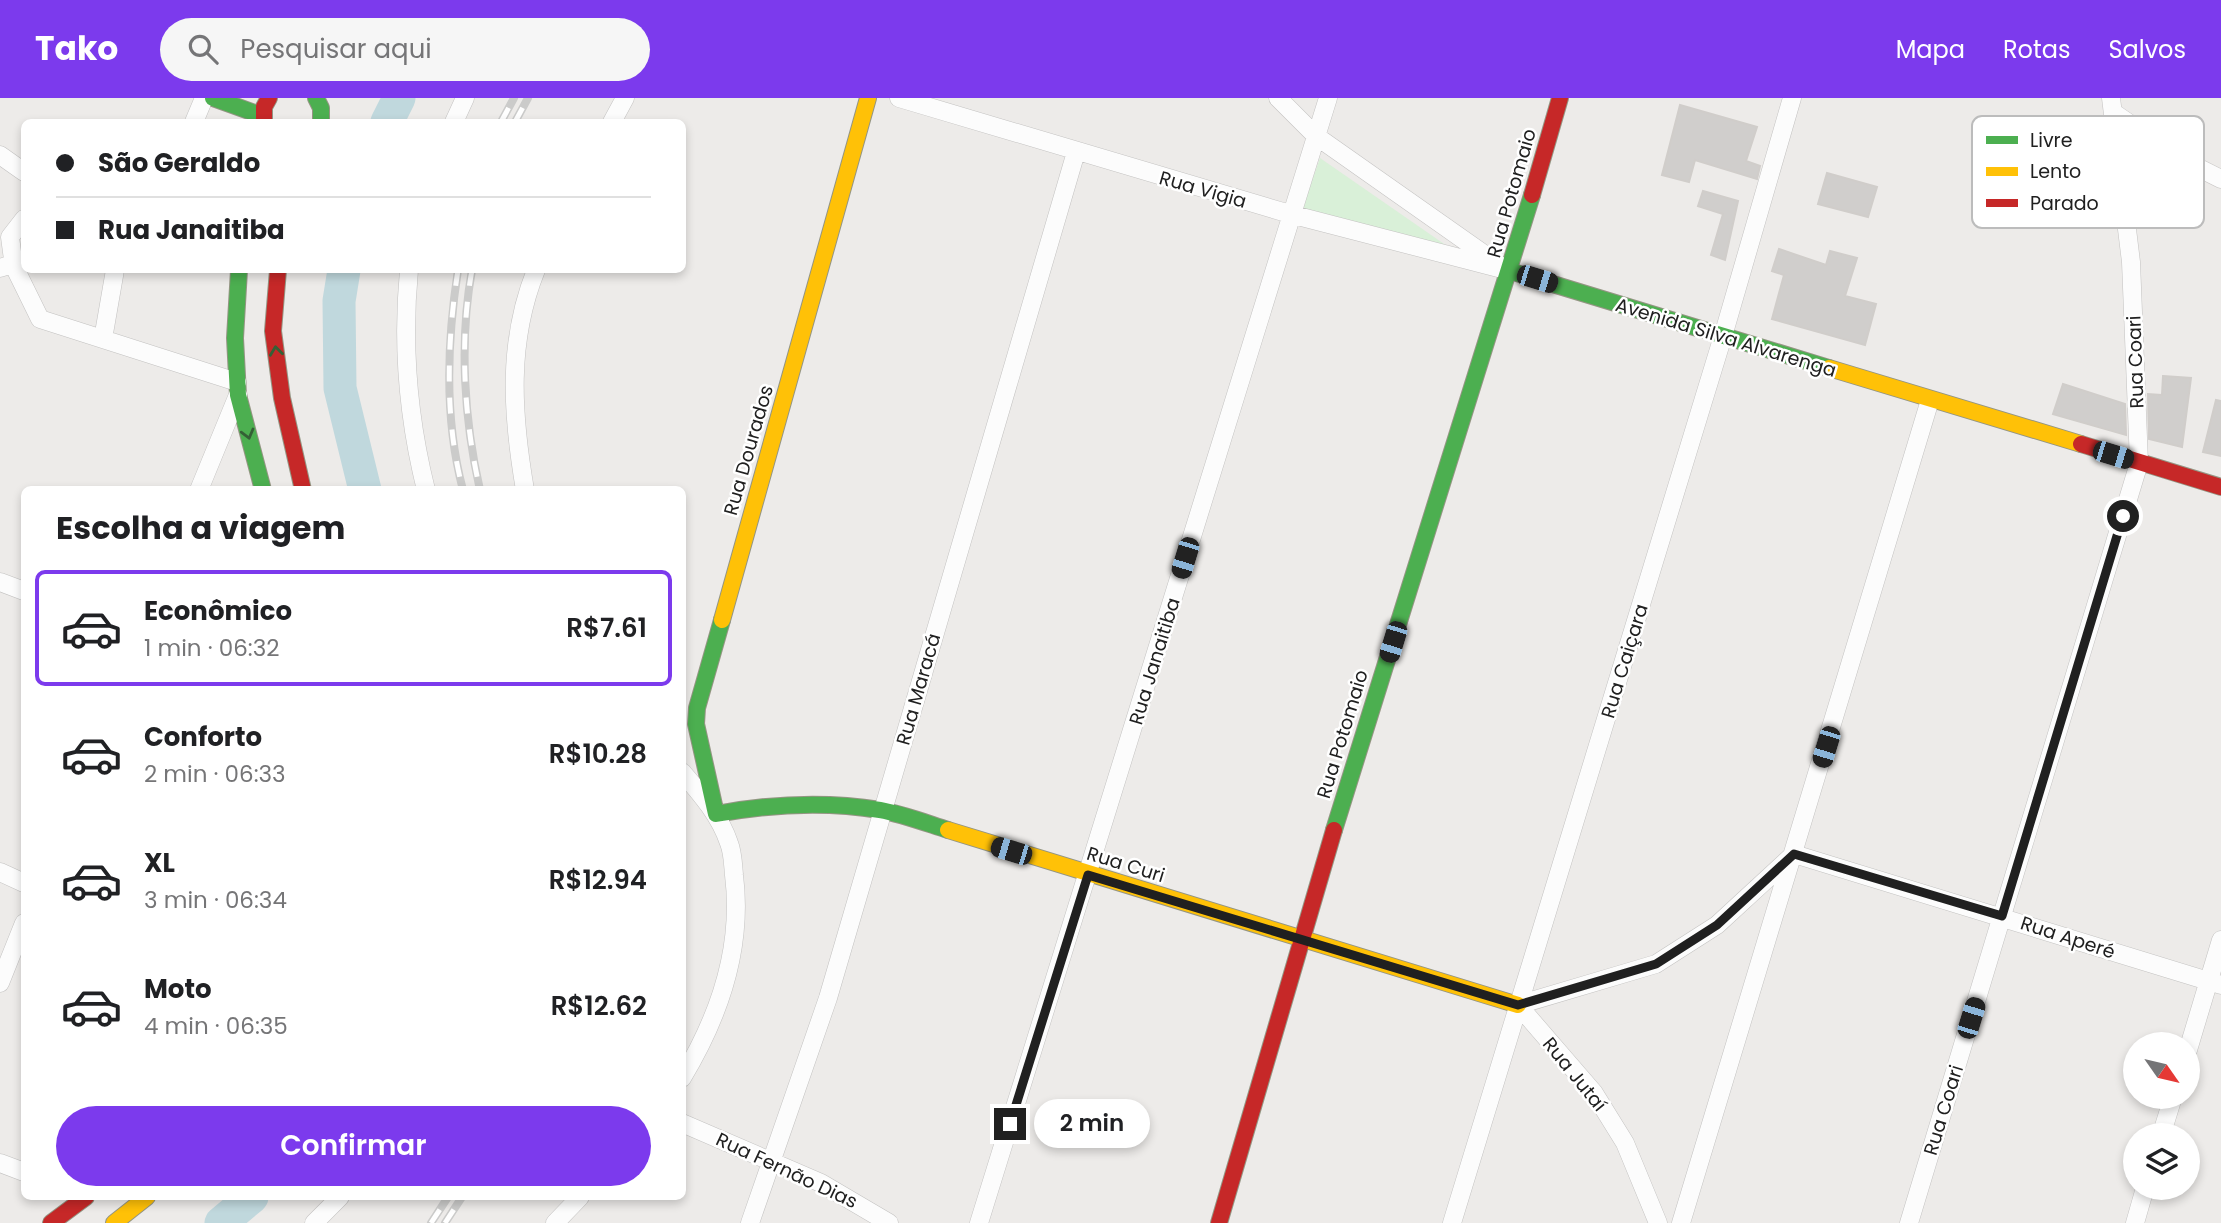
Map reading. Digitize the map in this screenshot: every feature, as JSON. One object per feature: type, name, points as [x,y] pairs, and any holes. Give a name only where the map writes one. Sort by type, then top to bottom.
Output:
[{"type":"street","points":[[195,119],[205,98]]},
{"type":"street","points":[[213,98],[263,119],[269,98]]},
{"type":"street","points":[[455,119],[465,98]]},
{"type":"street","points":[[614,119],[625,98]]},
{"type":"street","name":"Rua Dourados","points":[[716,814],[712,788],[694,732],[697,708],[868,98]]},
{"type":"street","name":"Rua Vigia","points":[[899,98],[1290,214],[1510,271]]},
{"type":"street","name":"Avenida Silva Alvarenga","points":[[1278,98],[1316,136],[1510,271],[2221,488]]},
{"type":"street","name":"Rua Janaitiba","points":[[979,1223],[1328,98]]},
{"type":"street","name":"Rua Potomaio","points":[[1219,1223],[1303,939],[1510,271],[1560,98]]},
{"type":"street","name":"Rua Caiçara","points":[[1452,1223],[1723,336],[1792,98]]},
{"type":"street","name":"Rua Maracá","points":[[750,1223],[828,998],[1076,152]]},
{"type":"street","points":[[0,155],[21,170]]},
{"type":"street","points":[[2204,170],[2221,179]]},
{"type":"street","points":[[21,223],[10,237],[7,268],[40,320],[103,339],[233,385]]},
{"type":"street","name":"Rua Coari","points":[[1909,1223],[2139,463],[2131,262],[2127,228]]},
{"type":"street","points":[[103,339],[114,273]]},
{"type":"street","points":[[200,486],[233,385],[239,273]]},
{"type":"street","points":[[278,273],[273,331],[282,398],[302,486]]},
{"type":"street","points":[[409,273],[404,319],[408,386],[425,486]]},
{"type":"street","points":[[524,486],[515,432],[513,364],[524,301],[535,273]]},
{"type":"street","points":[[233,385],[262,486]]},
{"type":"street","points":[[1681,1223],[1930,400]]},
{"type":"street","points":[[0,582],[21,591]]},
{"type":"street","points":[[686,777],[716,814],[730,845],[735,925],[729,967],[719,1003],[704,1042],[686,1072]]},
{"type":"street","name":"Rua Curi","points":[[716,814],[761,805],[815,802],[882,810],[1518,1005]]},
{"type":"street","points":[[1518,1005],[1656,964],[1717,925],[1794,854]]},
{"type":"street","name":"Rua Aperé","points":[[1794,854],[2215,983]]},
{"type":"street","points":[[0,872],[21,882]]},
{"type":"street","points":[[0,983],[21,930]]},
{"type":"street","points":[[2195,1032],[2215,983],[2221,940]]},
{"type":"street","name":"Rua Jutaí","points":[[1518,1005],[1594,1093],[1625,1143],[1658,1223]]},
{"type":"street","name":"Rua Fernão Dias","points":[[686,1125],[821,1183],[889,1223]]},
{"type":"street","points":[[0,1163],[21,1171]]},
{"type":"street","points":[[51,1223],[82,1200]]},
{"type":"street","points":[[114,1223],[143,1200]]},
{"type":"street","points":[[555,1223],[577,1200]]},
{"type":"street","points":[[2135,1223],[2142,1200]]},
{"type":"street","points":[[314,1223],[331,1210]]},
{"type":"green space","points":[[1320,158],[1447,246],[1302,209]]},
{"type":"building","points":[[1680,105],[1757,127],[1746,161],[1760,166],[1757,179],[1695,160],[1689,182],[1662,175]]},
{"type":"building","points":[[1827,173],[1877,187],[1868,217],[1818,204]]},
{"type":"building","points":[[1703,191],[1738,201],[1725,260],[1711,255],[1723,214],[1698,206]]},
{"type":"building","points":[[1779,249],[1826,265],[1830,251],[1857,258],[1845,296],[1876,304],[1865,345],[1772,319],[1784,275],[1772,271]]},
{"type":"building","points":[[2163,376],[2191,378],[2182,447],[2149,439],[2148,394],[2162,395]]},
{"type":"building","points":[[2063,384],[2125,404],[2126,435],[2053,414]]},
{"type":"building","points":[[2216,400],[2221,401],[2221,456],[2203,452]]},
{"type":"waterway","points":[[388,119],[399,98]]},
{"type":"waterway","points":[[344,273],[339,301],[340,388],[364,486]]},
{"type":"waterway","points":[[221,1223],[248,1200]]},
{"type":"railway","points":[[503,119],[514,98]]},
{"type":"railway","points":[[517,119],[528,98]]},
{"type":"railway","points":[[458,273],[451,324],[449,380],[453,436],[462,486]]},
{"type":"railway","points":[[472,273],[466,324],[465,380],[470,436],[479,486]]},
{"type":"railway","points":[[431,1223],[446,1200]]},
{"type":"railway","points":[[445,1223],[460,1200]]},
{"type":"traffic: fast","points":[[213,98],[263,116]]},
{"type":"traffic: fast","points":[[316,98],[321,108],[321,119]]},
{"type":"traffic: fast","points":[[1334,830],[1532,195]]},
{"type":"traffic: fast","points":[[1510,271],[1829,368]]},
{"type":"traffic: fast","points":[[239,273],[235,338],[238,395],[262,486]]},
{"type":"traffic: fast","points":[[722,620],[697,708],[696,724],[716,814],[777,806],[839,805],[888,812],[948,830]]},
{"type":"traffic: slow","points":[[722,620],[868,98]]},
{"type":"traffic: slow","points":[[1829,368],[2081,444]]},
{"type":"traffic: slow","points":[[948,830],[1518,1005]]},
{"type":"traffic: slow","points":[[114,1223],[143,1200]]},
{"type":"traffic: jam","points":[[264,119],[264,107],[269,98]]},
{"type":"traffic: jam","points":[[1532,195],[1560,98]]},
{"type":"traffic: jam","points":[[278,273],[273,331],[282,398],[302,486]]},
{"type":"traffic: jam","points":[[2081,444],[2221,487]]},
{"type":"traffic: jam","points":[[1219,1223],[1334,830]]},
{"type":"traffic: jam","points":[[51,1223],[82,1200]]},
{"type":"route","points":[[1010,1124],[1088,875],[1518,1005],[1656,964],[1717,925],[1794,854],[2002,916],[2123,516]]}]
